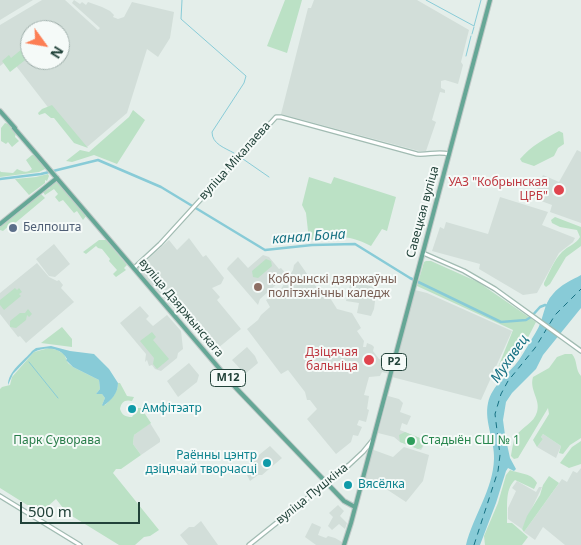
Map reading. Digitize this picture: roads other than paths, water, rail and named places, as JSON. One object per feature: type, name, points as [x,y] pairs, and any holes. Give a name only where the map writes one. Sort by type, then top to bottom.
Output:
[{"type":"main road","name":"Савецкая вуліца","points":[[344,545],[490,0]]},
{"type":"main road","name":"вуліца Дзяржынскага","points":[[0,111],[246,399],[344,501],[355,507]]},
{"type":"main road","name":"вуліца Мікалаева","points":[[134,268],[154,251],[276,117],[418,154],[425,155],[441,152],[449,154]]},
{"type":"main road","points":[[0,224],[57,178]]},
{"type":"main road","points":[[423,253],[479,279],[581,351]]},
{"type":"main road","name":"вуліца Пушкіна","points":[[249,545],[363,452],[373,441]]},
{"type":"main road","points":[[363,452],[369,455]]},
{"type":"main road","points":[[0,496],[80,545]]},
{"type":"water","points":[[581,275],[581,308],[543,355],[536,369],[512,393],[506,402],[503,420],[505,435],[510,458],[516,469],[514,471],[508,468],[506,471],[480,545],[466,545],[487,492],[493,470],[494,452],[487,417],[490,397],[497,385],[515,365],[539,327],[550,298],[563,285]]},
{"type":"water","points":[[51,346],[94,354],[109,369],[118,383],[116,393],[112,399],[103,406],[105,398],[102,394],[96,394],[100,389],[99,380],[73,367],[61,352],[48,348],[34,352],[13,374],[8,385],[13,371],[32,351],[36,348]]},
{"type":"waterway","points":[[182,0],[181,19],[246,76],[244,83],[212,132],[217,143],[234,153]]},
{"type":"waterway","points":[[426,0],[474,26],[481,0]]},
{"type":"waterway","points":[[472,34],[474,27]]},
{"type":"waterway","points":[[466,56],[471,36]]},
{"type":"waterway","points":[[243,159],[269,177]]},
{"type":"waterway","name":"канал Бона","points":[[0,179],[41,174],[98,160],[161,187],[265,250],[312,245],[355,244],[410,278],[501,322],[526,320],[540,307],[548,306]]},
{"type":"waterway","points":[[29,362],[58,398]]},
{"type":"place","name":"УАЗ \"Кобрынская ЦРБ\"","points":[[559,190]]},
{"type":"place","name":"Белпошта","points":[[13,228]]},
{"type":"place","name":"Кобрынскі дзяржаўны політэхнічны каледж","points":[[258,287]]},
{"type":"place","name":"Дзіцячая бальніца","points":[[369,360]]},
{"type":"place","name":"Амфітэатр","points":[[132,409]]},
{"type":"place","name":"Стадыён СШ № 1","points":[[411,441]]},
{"type":"place","name":"Раённы цэнтр дзіцячай творчасці","points":[[267,463]]},
{"type":"place","name":"Вясёлка","points":[[348,485]]},
{"type":"water label","name":"Мухавец","points":[[510,359]]},
{"type":"park label","name":"Парк Суворава","points":[[57,441]]}]
